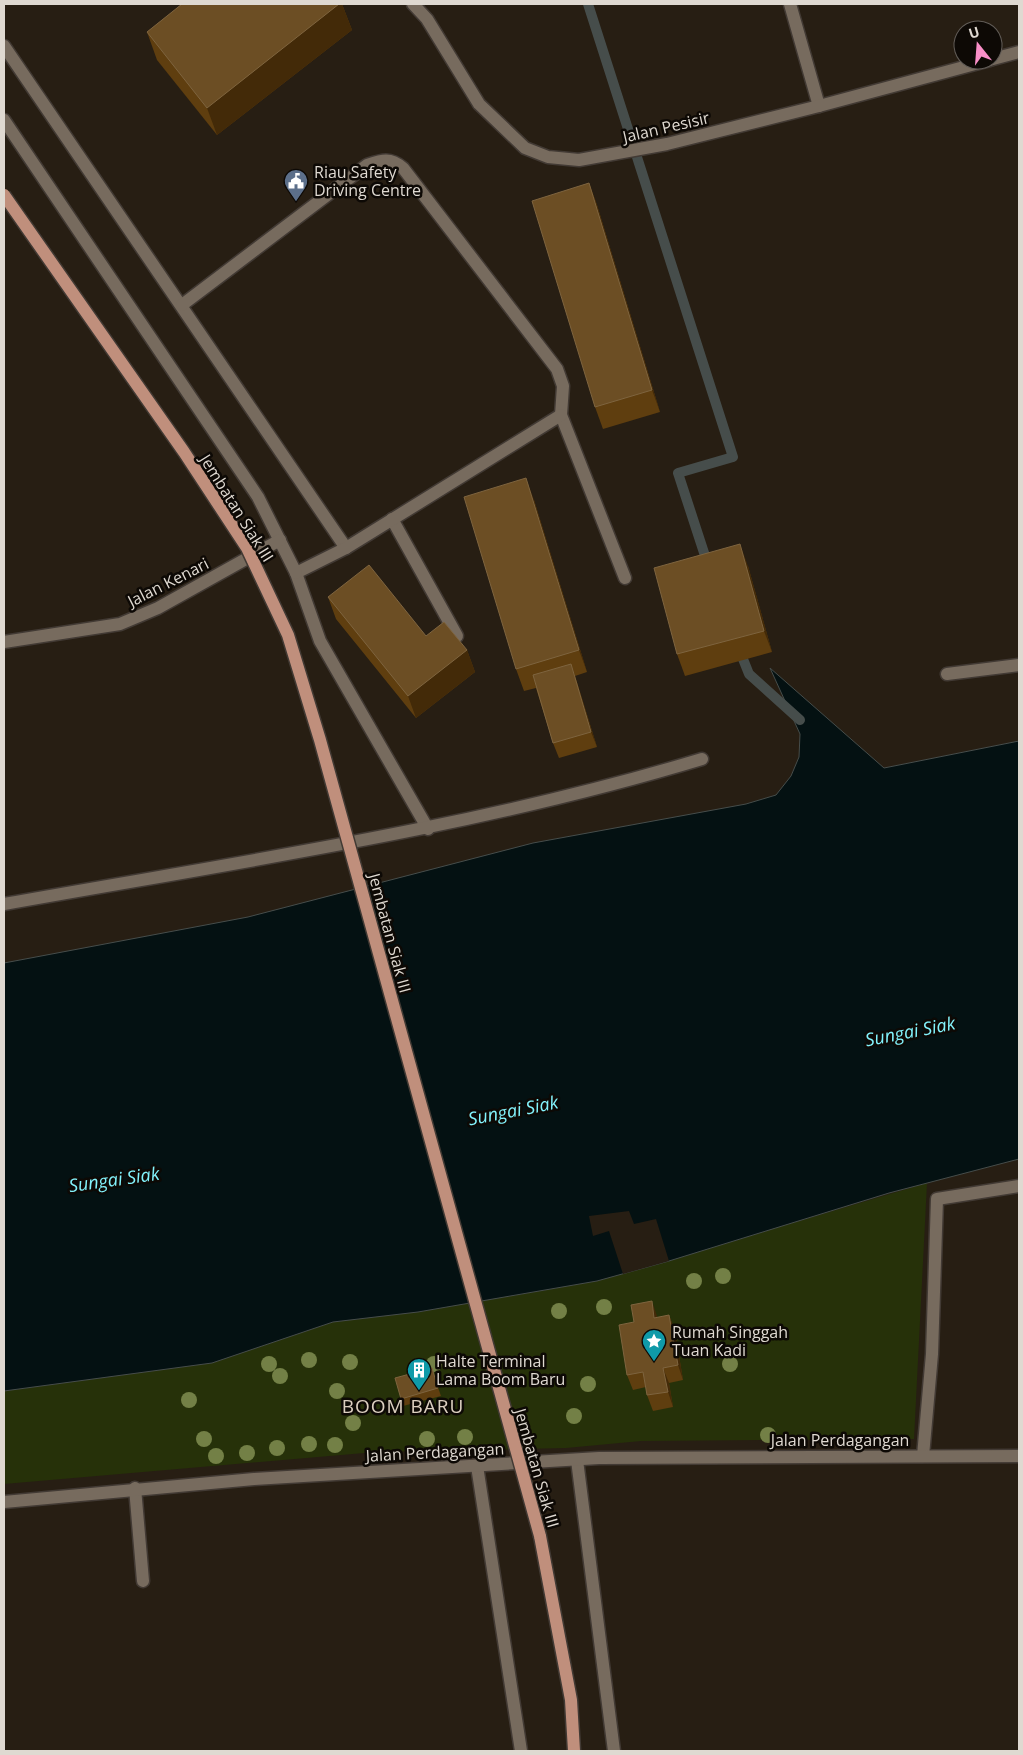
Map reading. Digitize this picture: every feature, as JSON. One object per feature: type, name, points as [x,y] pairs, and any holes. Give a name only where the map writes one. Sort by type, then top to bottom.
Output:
[{"type":"main road","name":"Jembatan Siak III","points":[[4,195],[184,452],[247,548],[288,635],[320,740],[540,1536],[571,1700],[574,1751]]},
{"type":"street","name":"Jalan Pesisir","points":[[413,4],[427,19],[479,104],[525,148],[548,157],[579,160],[606,157],[667,144],[954,70]]},
{"type":"street","points":[[790,4],[819,106]]},
{"type":"street","points":[[4,46],[346,548]]},
{"type":"street","name":"Jalan Pesisir","points":[[1003,57],[1019,52]]},
{"type":"street","points":[[4,120],[258,497],[296,573],[320,641],[428,829]]},
{"type":"street","points":[[182,305],[367,165],[384,159],[394,160],[403,168],[550,356],[563,386],[561,415],[625,578]]},
{"type":"street","points":[[296,573],[346,548],[561,415]]},
{"type":"street","points":[[392,519],[457,636]]},
{"type":"street","name":"Jalan Kenari","points":[[4,642],[120,624],[158,608],[280,540]]},
{"type":"street","points":[[947,674],[1019,665]]},
{"type":"street","points":[[4,904],[428,829],[633,780],[702,758]]},
{"type":"street","points":[[923,1456],[932,1354],[937,1198],[1019,1186]]},
{"type":"street","name":"Jalan Perdagangan","points":[[4,1502],[135,1488],[576,1460],[1019,1456]]},
{"type":"street","points":[[576,1460],[614,1751]]},
{"type":"street","points":[[477,1466],[521,1751]]},
{"type":"street","points":[[135,1488],[144,1581]]},
{"type":"green space","points":[[927,1183],[914,1439],[641,1441],[566,1448],[376,1452],[4,1484],[4,1391],[212,1363],[333,1322],[418,1312],[597,1281]]},
{"type":"water","name":"Sungai Siak","points":[[770,668],[884,768],[1019,741],[1019,1159],[889,1193],[669,1261],[597,1281],[418,1312],[333,1322],[212,1363],[4,1391],[4,963],[248,917],[533,843],[746,804],[776,795],[791,776],[799,757],[800,734]]},
{"type":"pier","points":[[629,1211],[634,1224],[656,1219],[669,1261],[623,1274],[609,1231],[593,1236],[589,1216]]},
{"type":"building","points":[[182,4],[339,4],[207,108],[147,32]]},
{"type":"building","points":[[589,183],[652,390],[595,407],[532,201]]},
{"type":"building","points":[[526,478],[579,650],[516,669],[464,497]]},
{"type":"building","points":[[740,544],[764,631],[677,654],[654,568]]},
{"type":"building","points":[[369,565],[426,636],[444,622],[467,650],[408,696],[328,597]]},
{"type":"building","points":[[571,664],[591,732],[553,743],[533,675]]},
{"type":"building","points":[[652,1301],[654,1318],[669,1315],[678,1365],[663,1368],[668,1392],[647,1395],[643,1372],[627,1375],[619,1325],[634,1322],[631,1305]]},
{"type":"building","points":[[432,1368],[438,1388],[401,1399],[395,1378]]},
{"type":"waterway","points":[[588,4],[733,457],[678,473],[708,565]]},
{"type":"waterway","points":[[739,649],[749,674],[800,720]]},
{"type":"place","name":"Riau Safety Driving Centre","points":[[296,202]]},
{"type":"place","name":"Rumah Singgah Tuan Kadi","points":[[654,1362]]},
{"type":"place","name":"Halte Terminal Lama Boom Baru","points":[[419,1391]]},
{"type":"district","name":"BOOM BARU","points":[[403,1406]]}]
